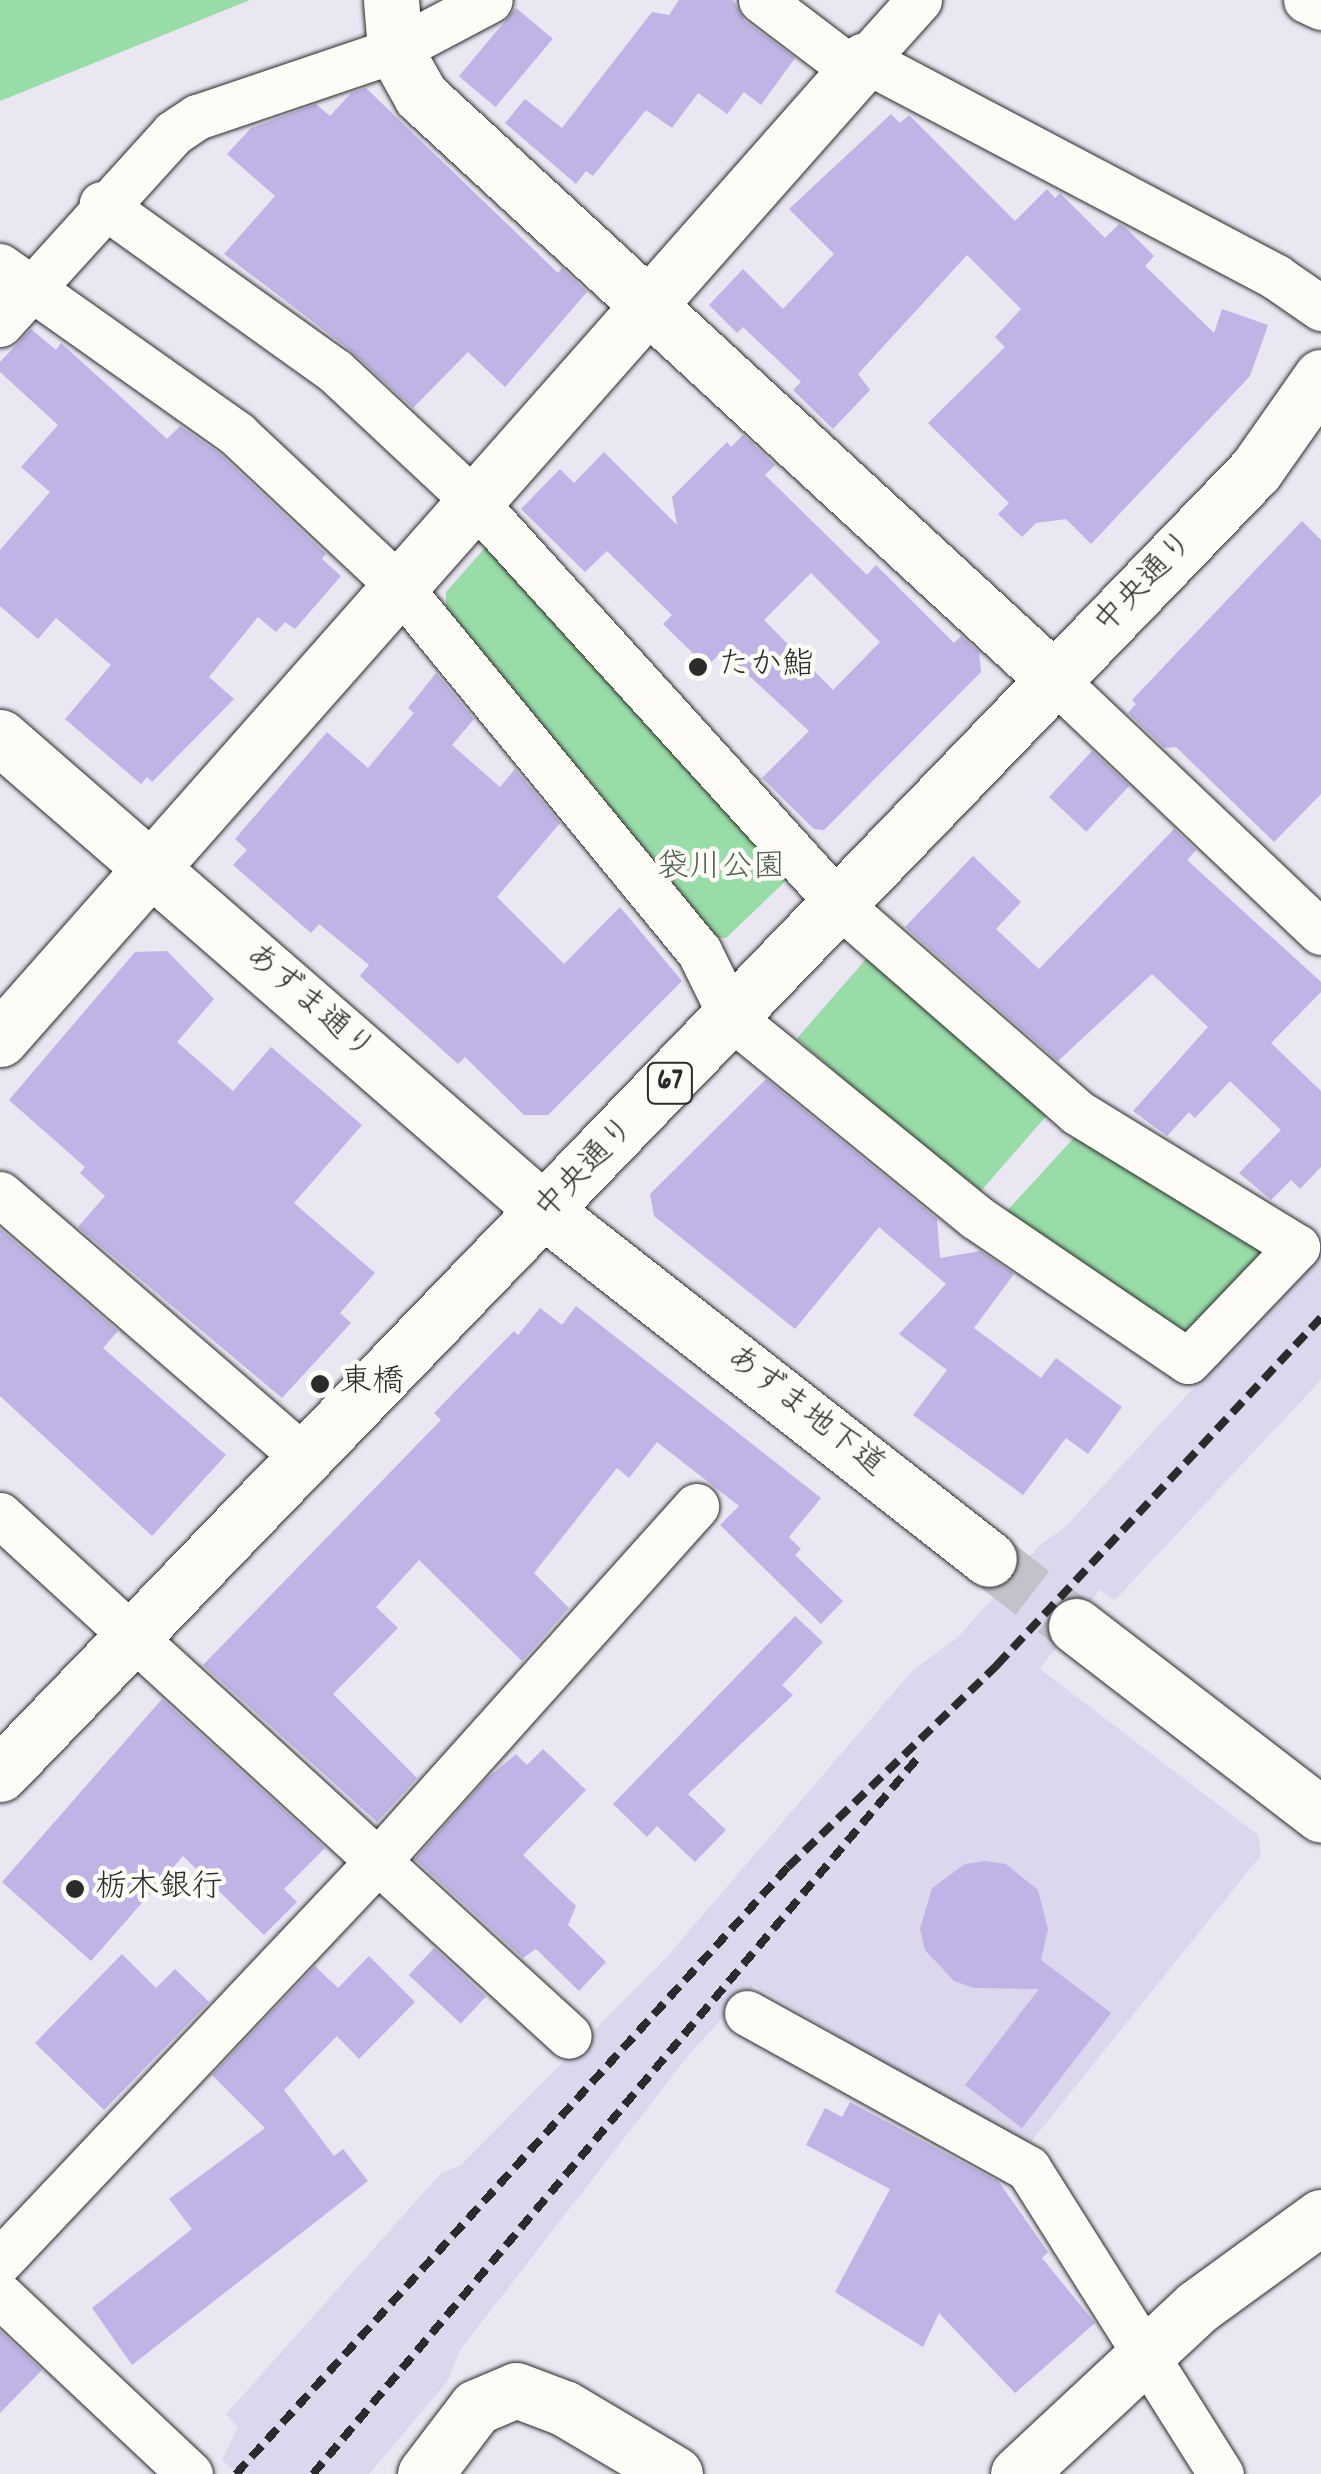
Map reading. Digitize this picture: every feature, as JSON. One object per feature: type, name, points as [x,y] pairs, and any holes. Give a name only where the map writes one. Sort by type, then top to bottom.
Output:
[{"type":"street","points":[[0,324],[16,275],[102,204],[197,117],[393,25],[490,0]]},
{"type":"street","points":[[762,0],[860,66],[1276,278],[1321,308]]},
{"type":"street","points":[[0,1039],[149,866],[919,0]]},
{"type":"street","points":[[1306,0],[1321,7]]},
{"type":"street","points":[[393,25],[421,96],[651,303],[1321,932]]},
{"type":"street","points":[[16,275],[237,434],[398,585],[698,951],[732,1018],[976,1217],[1188,1361],[1297,1247],[1076,1112],[840,906],[473,500],[335,371],[102,204]]},
{"type":"street","name":"中央通り","points":[[0,1774],[132,1633],[547,1213],[1255,471],[1321,377]]},
{"type":"street","name":"あずま通り","points":[[0,737],[547,1213],[618,1266]]},
{"type":"street","points":[[0,1194],[305,1458]]},
{"type":"street","name":"あずま地下道","points":[[618,1266],[989,1559]]},
{"type":"street","points":[[0,2262],[374,1864],[696,1506]]},
{"type":"street","points":[[0,1516],[132,1633],[374,1864],[569,2036]]},
{"type":"street","points":[[1076,1626],[1321,1815]]},
{"type":"street","points":[[747,2013],[1028,2168],[1222,2474]]},
{"type":"street","points":[[1018,2474],[1197,2306],[1321,2217]]},
{"type":"street","points":[[0,2295],[190,2474]]},
{"type":"street","points":[[425,2474],[476,2407],[516,2390],[564,2408],[674,2474]]},
{"type":"shaded area","points":[[1321,1250],[1321,1380],[1115,1600],[1099,1590],[1040,1669],[1258,1835],[1261,1855],[1031,2142],[1015,2141],[754,1985],[691,2052],[460,2350],[447,2382],[369,2474],[238,2474],[222,2460],[238,2427],[226,2414],[442,2172],[460,2166],[665,1959],[912,1671],[958,1637],[1040,1545],[1065,1527]]},
{"type":"green space","points":[[0,0],[250,0],[0,101]]},
{"type":"green space","name":"袋川公園","points":[[491,541],[795,872],[726,938],[706,937],[603,798],[446,613],[446,592]]},
{"type":"green space","points":[[873,951],[1053,1108],[977,1195],[797,1039]]},
{"type":"green space","points":[[1083,1128],[1267,1244],[1266,1261],[1184,1338],[1004,1214]]},
{"type":"building","points":[[679,0],[733,0],[745,21],[795,58],[761,105],[744,92],[727,114],[698,93],[672,128],[646,110],[593,176],[586,171],[576,184],[505,123],[525,99],[562,128],[652,12],[669,15]]},
{"type":"building","points":[[516,8],[553,39],[496,107],[459,76]]},
{"type":"building","points":[[366,88],[558,273],[562,268],[587,292],[505,387],[468,352],[413,408],[350,350],[224,254],[275,196],[227,154],[251,128],[316,104],[330,116],[351,93]]},
{"type":"building","points":[[891,114],[900,123],[909,115],[1015,221],[1047,189],[1055,198],[1060,193],[1105,238],[1119,224],[1126,228],[1154,256],[1145,266],[1214,333],[1222,309],[1268,325],[1250,376],[1091,544],[1066,519],[1036,523],[1022,537],[998,514],[1009,503],[928,423],[1005,347],[995,337],[1021,309],[967,255],[858,374],[870,390],[833,429],[793,390],[801,382],[743,327],[737,333],[709,305],[743,269],[783,309],[834,254],[789,209]]},
{"type":"building","points":[[31,329],[56,350],[61,343],[167,439],[180,426],[220,454],[326,554],[322,559],[341,576],[295,629],[285,622],[276,632],[258,617],[209,677],[234,699],[152,782],[147,777],[141,784],[65,719],[111,665],[56,618],[38,639],[0,606],[0,550],[50,492],[21,467],[58,425],[0,372],[0,362]]},
{"type":"building","points":[[743,435],[775,465],[765,475],[867,575],[876,565],[954,643],[961,636],[979,652],[981,672],[824,830],[814,829],[762,778],[809,731],[722,651],[707,667],[663,624],[672,615],[607,551],[585,572],[521,509],[560,469],[574,483],[604,452],[677,525],[672,497],[727,442],[731,447]],"holes":[[[811,573],[880,642],[833,690],[764,620]]]},
{"type":"building","points":[[1302,521],[1321,540],[1321,794],[1274,842],[1176,747],[1165,748],[1128,713],[1136,704],[1132,700]]},
{"type":"building","points":[[436,673],[474,719],[452,745],[500,787],[515,769],[560,823],[497,897],[564,964],[620,907],[682,981],[548,1115],[524,1115],[465,1057],[458,1064],[360,976],[369,965],[319,924],[311,933],[233,865],[247,850],[235,839],[327,732],[368,768],[414,713],[408,708]]},
{"type":"building","points":[[1092,751],[1129,786],[1086,832],[1049,797]]},
{"type":"building","points":[[1174,829],[1196,850],[1187,860],[1321,982],[1321,992],[1271,1043],[1321,1091],[1321,1167],[1300,1189],[1291,1180],[1271,1200],[1239,1173],[1281,1130],[1230,1081],[1195,1118],[1189,1112],[1167,1136],[1133,1111],[1208,1027],[1152,974],[1058,1061],[905,927],[973,856],[1021,902],[996,929],[1039,969]]},
{"type":"building","points":[[167,951],[214,999],[177,1042],[233,1091],[271,1047],[362,1125],[294,1203],[375,1273],[340,1313],[351,1323],[282,1398],[78,1227],[105,1196],[80,1173],[85,1167],[9,1100],[135,952]]},
{"type":"building","points":[[766,1079],[937,1219],[940,1258],[980,1251],[1014,1274],[974,1328],[1041,1378],[1056,1358],[1122,1407],[1088,1454],[1066,1438],[1023,1495],[913,1415],[947,1370],[899,1334],[946,1284],[879,1227],[795,1329],[654,1216],[650,1194]]},
{"type":"building","points":[[0,1229],[118,1331],[103,1348],[226,1455],[152,1536],[0,1396]]},
{"type":"building","points":[[576,1306],[821,1498],[789,1537],[801,1549],[795,1555],[843,1601],[821,1624],[720,1525],[739,1506],[657,1442],[629,1478],[617,1468],[534,1573],[569,1608],[522,1661],[419,1560],[376,1607],[398,1628],[333,1694],[417,1778],[377,1822],[203,1665],[441,1420],[434,1413],[514,1331],[518,1335],[540,1308],[562,1325]]},
{"type":"building","points":[[795,1616],[823,1642],[782,1685],[793,1695],[688,1794],[726,1830],[695,1862],[657,1826],[647,1837],[613,1804]]},
{"type":"building","points":[[162,1699],[325,1848],[284,1889],[297,1902],[264,1935],[183,1856],[91,1961],[2,1882]]},
{"type":"building","points":[[543,1749],[586,1790],[523,1855],[576,1906],[568,1925],[606,1962],[579,1991],[536,1949],[523,1958],[415,1859],[486,1779],[516,1754],[527,1765]]},
{"type":"building","points":[[965,1864],[1006,1864],[1038,1890],[1048,1929],[1041,1960],[1111,2013],[1022,2128],[965,2085],[1039,1989],[974,1988],[954,1981],[925,1950],[920,1929],[932,1888]]},
{"type":"building","points":[[434,1948],[486,1996],[461,2023],[409,1975]]},
{"type":"building","points":[[122,1954],[156,1988],[175,1969],[209,2002],[104,2110],[35,2043]]},
{"type":"building","points":[[369,1956],[415,2002],[359,2059],[337,2036],[284,2090],[334,2156],[343,2149],[368,2181],[132,2365],[92,2308],[192,2229],[169,2199],[265,2128],[212,2075],[315,1966],[338,1988]]},
{"type":"building","points":[[850,2102],[999,2182],[1048,2252],[1042,2258],[1095,2323],[1015,2393],[939,2313],[923,2347],[835,2292],[890,2189],[806,2145],[825,2108],[842,2117]]},
{"type":"building","points":[[0,2331],[42,2370],[0,2413]]},
{"type":"tunnel","points":[[989,1559],[1076,1626]]},
{"type":"railway","points":[[236,2474],[788,1867],[997,1665],[1321,1317]]},
{"type":"railway","points":[[313,2474],[916,1760]]},
{"type":"place","name":"たか鮨","points":[[698,667]]},
{"type":"place","name":"東橋","points":[[320,1384]]},
{"type":"place","name":"栃木銀行","points":[[75,1889]]}]
